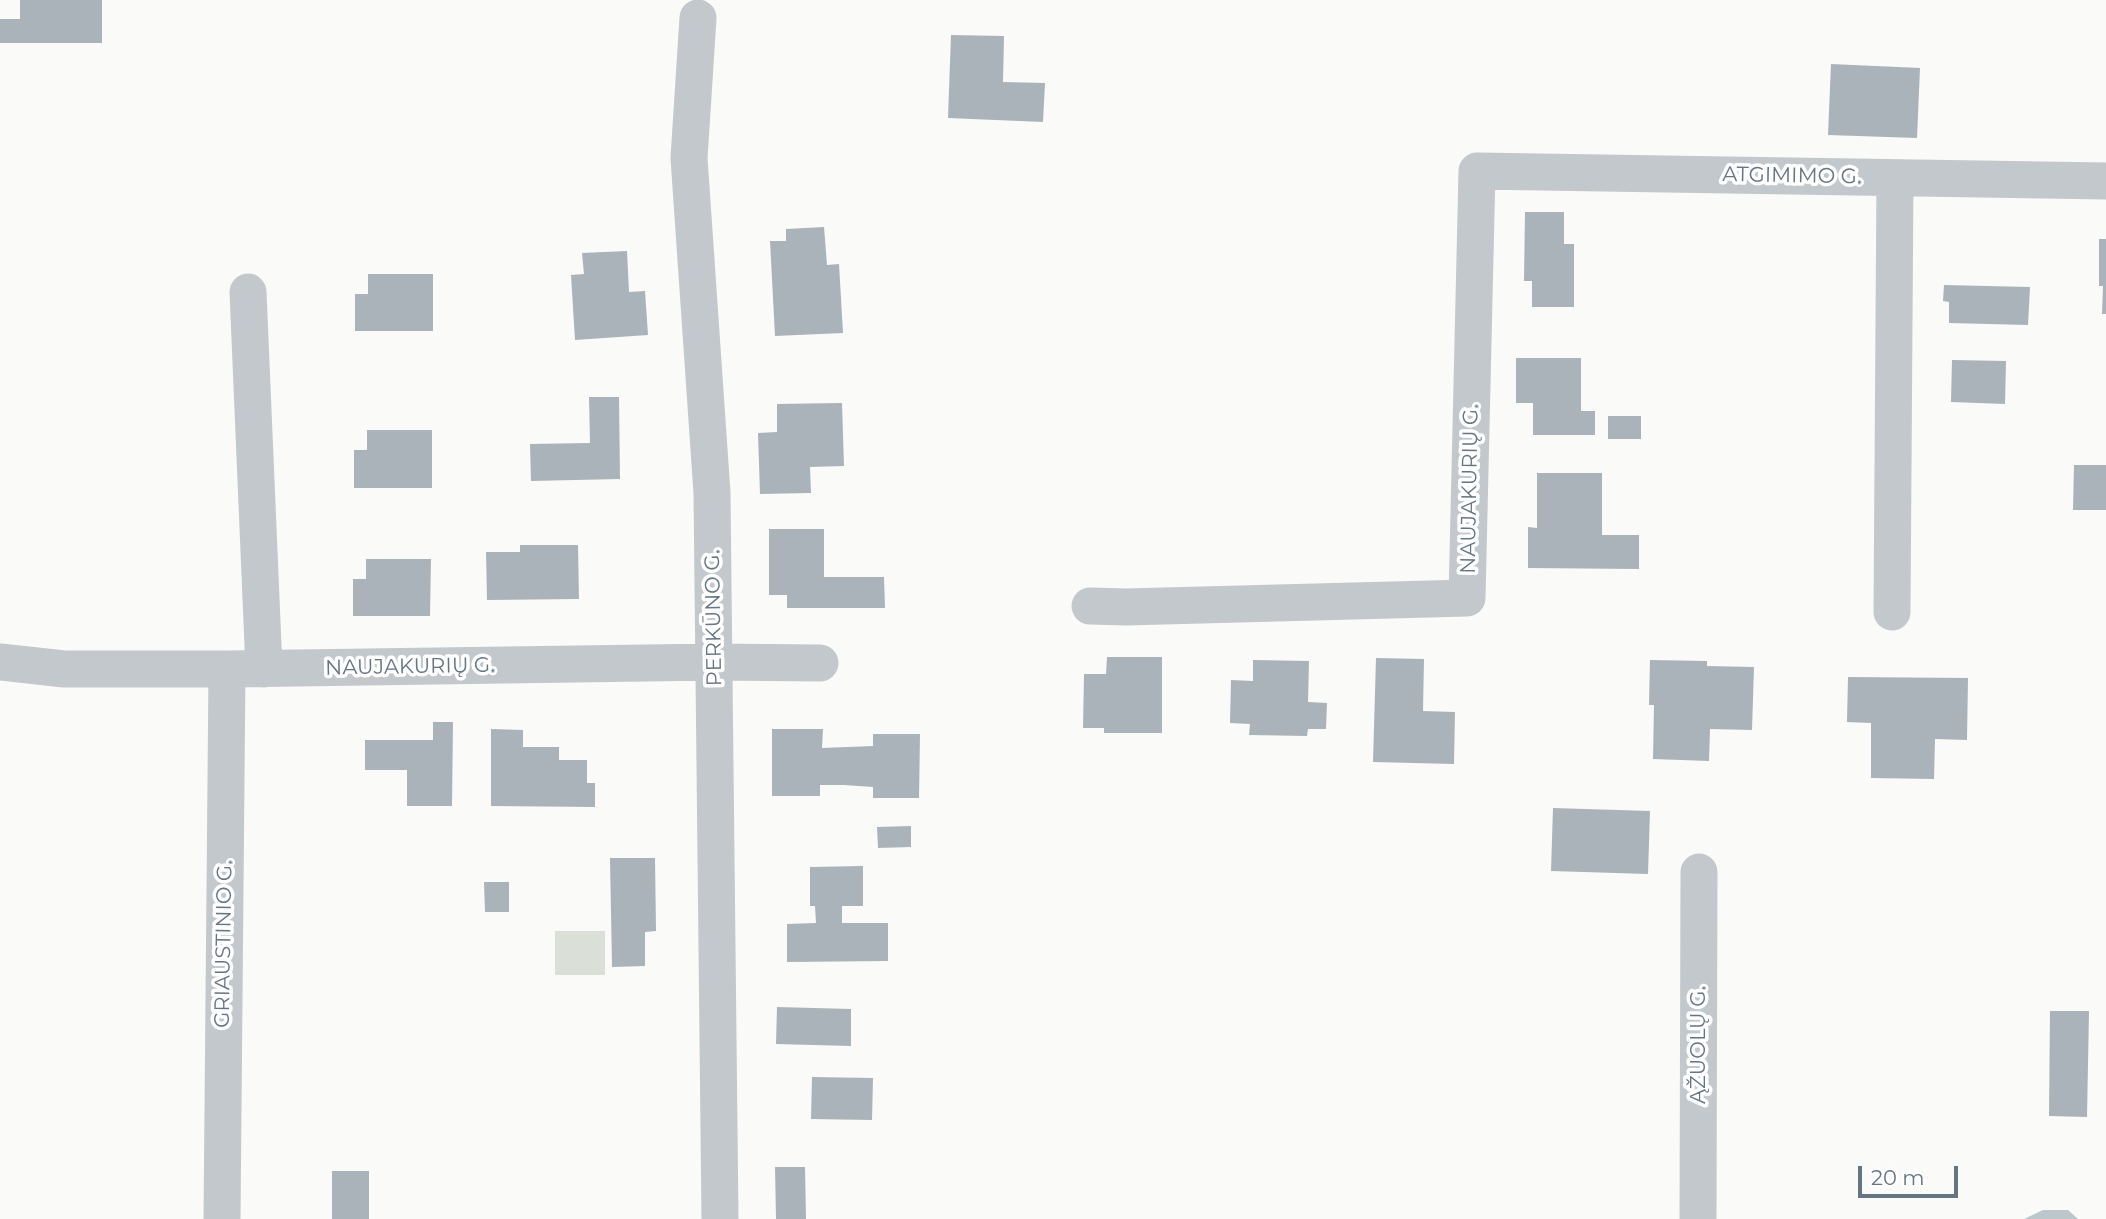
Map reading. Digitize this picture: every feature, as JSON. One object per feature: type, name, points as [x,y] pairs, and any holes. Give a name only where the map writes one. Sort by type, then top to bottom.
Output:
[{"type":"street","name":"PERKŪNO G.","points":[[698,18],[689,158],[712,493],[720,1219]]},
{"type":"street","name":"NAUJAKURIŲ G.","points":[[1090,606],[1467,598],[1477,172]]},
{"type":"street","name":"ATGIMIMO G.","points":[[1477,172],[2106,181]]},
{"type":"street","points":[[1892,612],[1895,178]]},
{"type":"street","points":[[248,292],[264,669]]},
{"type":"street","name":"NAUJAKURIŲ G.","points":[[0,662],[64,669],[820,663]]},
{"type":"street","name":"GRIAUSTINIO G.","points":[[222,1219],[227,669]]},
{"type":"street","name":"ĄŽUOLŲ G.","points":[[1698,1219],[1699,872]]},
{"type":"shaded area","points":[[555,931],[605,931],[605,975],[555,975]]},
{"type":"shaded area","points":[[2043,1210],[2068,1210],[2078,1219],[2024,1219]]},
{"type":"building","points":[[20,0],[102,0],[102,43],[0,43],[0,19],[20,19]]},
{"type":"building","points":[[951,35],[1004,36],[1003,82],[1045,83],[1043,122],[948,118]]},
{"type":"building","points":[[1831,64],[1920,68],[1917,138],[1828,135]]},
{"type":"building","points":[[1525,212],[1564,212],[1564,244],[1574,244],[1574,307],[1532,307],[1532,281],[1524,281]]},
{"type":"building","points":[[824,227],[827,265],[839,264],[843,333],[775,336],[770,241],[786,241],[786,229]]},
{"type":"building","points":[[2099,239],[2106,239],[2106,314],[2102,314],[2103,286],[2099,286]]},
{"type":"building","points":[[627,251],[629,292],[645,291],[648,335],[575,340],[571,275],[584,274],[582,253]]},
{"type":"building","points":[[368,274],[433,274],[433,331],[355,331],[355,294],[368,294]]},
{"type":"building","points":[[1944,285],[2030,287],[2028,325],[1949,323],[1949,302],[1943,301]]},
{"type":"building","points":[[1516,358],[1581,358],[1581,411],[1595,411],[1595,435],[1533,435],[1533,403],[1516,403]]},
{"type":"building","points":[[1952,360],[2006,361],[2005,404],[1951,402]]},
{"type":"building","points":[[589,397],[619,397],[620,479],[531,481],[530,444],[590,443]]},
{"type":"building","points":[[842,403],[844,466],[810,467],[811,493],[760,494],[758,433],[777,432],[777,404]]},
{"type":"building","points":[[1608,416],[1641,416],[1641,439],[1608,439]]},
{"type":"building","points":[[367,430],[432,430],[432,488],[354,488],[354,450],[367,450]]},
{"type":"building","points":[[2074,465],[2106,465],[2106,510],[2073,510]]},
{"type":"building","points":[[1537,473],[1602,473],[1602,535],[1639,535],[1639,569],[1528,568],[1528,527],[1537,528]]},
{"type":"building","points":[[769,529],[824,529],[824,577],[884,577],[885,608],[787,608],[787,595],[769,595]]},
{"type":"building","points":[[520,545],[578,545],[579,599],[487,600],[486,552],[520,552]]},
{"type":"building","points":[[366,559],[431,559],[430,616],[353,616],[353,579],[366,579]]},
{"type":"building","points":[[1107,657],[1162,657],[1162,733],[1104,733],[1104,728],[1083,728],[1084,674],[1106,674]]},
{"type":"building","points":[[1376,658],[1424,659],[1423,711],[1455,712],[1454,764],[1373,762]]},
{"type":"building","points":[[1253,660],[1309,661],[1308,702],[1327,703],[1326,729],[1308,729],[1307,736],[1249,735],[1250,724],[1230,723],[1231,680],[1253,681]]},
{"type":"building","points":[[1650,660],[1707,661],[1707,666],[1754,667],[1752,730],[1710,729],[1709,761],[1653,759],[1654,705],[1649,705]]},
{"type":"building","points":[[1848,677],[1968,678],[1967,740],[1935,739],[1934,779],[1871,778],[1871,723],[1847,722]]},
{"type":"building","points":[[433,722],[453,722],[452,806],[407,806],[407,770],[365,770],[365,740],[433,740]]},
{"type":"building","points":[[491,729],[523,730],[523,747],[559,747],[559,760],[587,760],[587,783],[595,783],[595,807],[491,806]]},
{"type":"building","points":[[772,729],[823,729],[822,748],[873,746],[873,734],[920,734],[919,798],[873,798],[873,787],[844,785],[820,785],[820,796],[772,796]]},
{"type":"building","points":[[1553,808],[1650,811],[1648,874],[1551,871]]},
{"type":"building","points":[[911,826],[911,847],[878,848],[877,827]]},
{"type":"building","points":[[610,858],[655,858],[656,931],[645,932],[645,966],[612,967]]},
{"type":"building","points":[[863,866],[863,906],[842,906],[842,923],[888,923],[888,961],[787,962],[787,924],[816,923],[815,906],[810,906],[810,867]]},
{"type":"building","points":[[484,882],[509,882],[509,912],[485,912]]},
{"type":"building","points":[[777,1007],[851,1009],[851,1046],[776,1044]]},
{"type":"building","points":[[2050,1011],[2089,1011],[2087,1117],[2049,1116]]},
{"type":"building","points":[[812,1077],[873,1078],[872,1120],[811,1119]]},
{"type":"building","points":[[775,1167],[805,1167],[806,1219],[776,1219]]},
{"type":"building","points":[[332,1171],[369,1171],[369,1219],[332,1219]]}]
